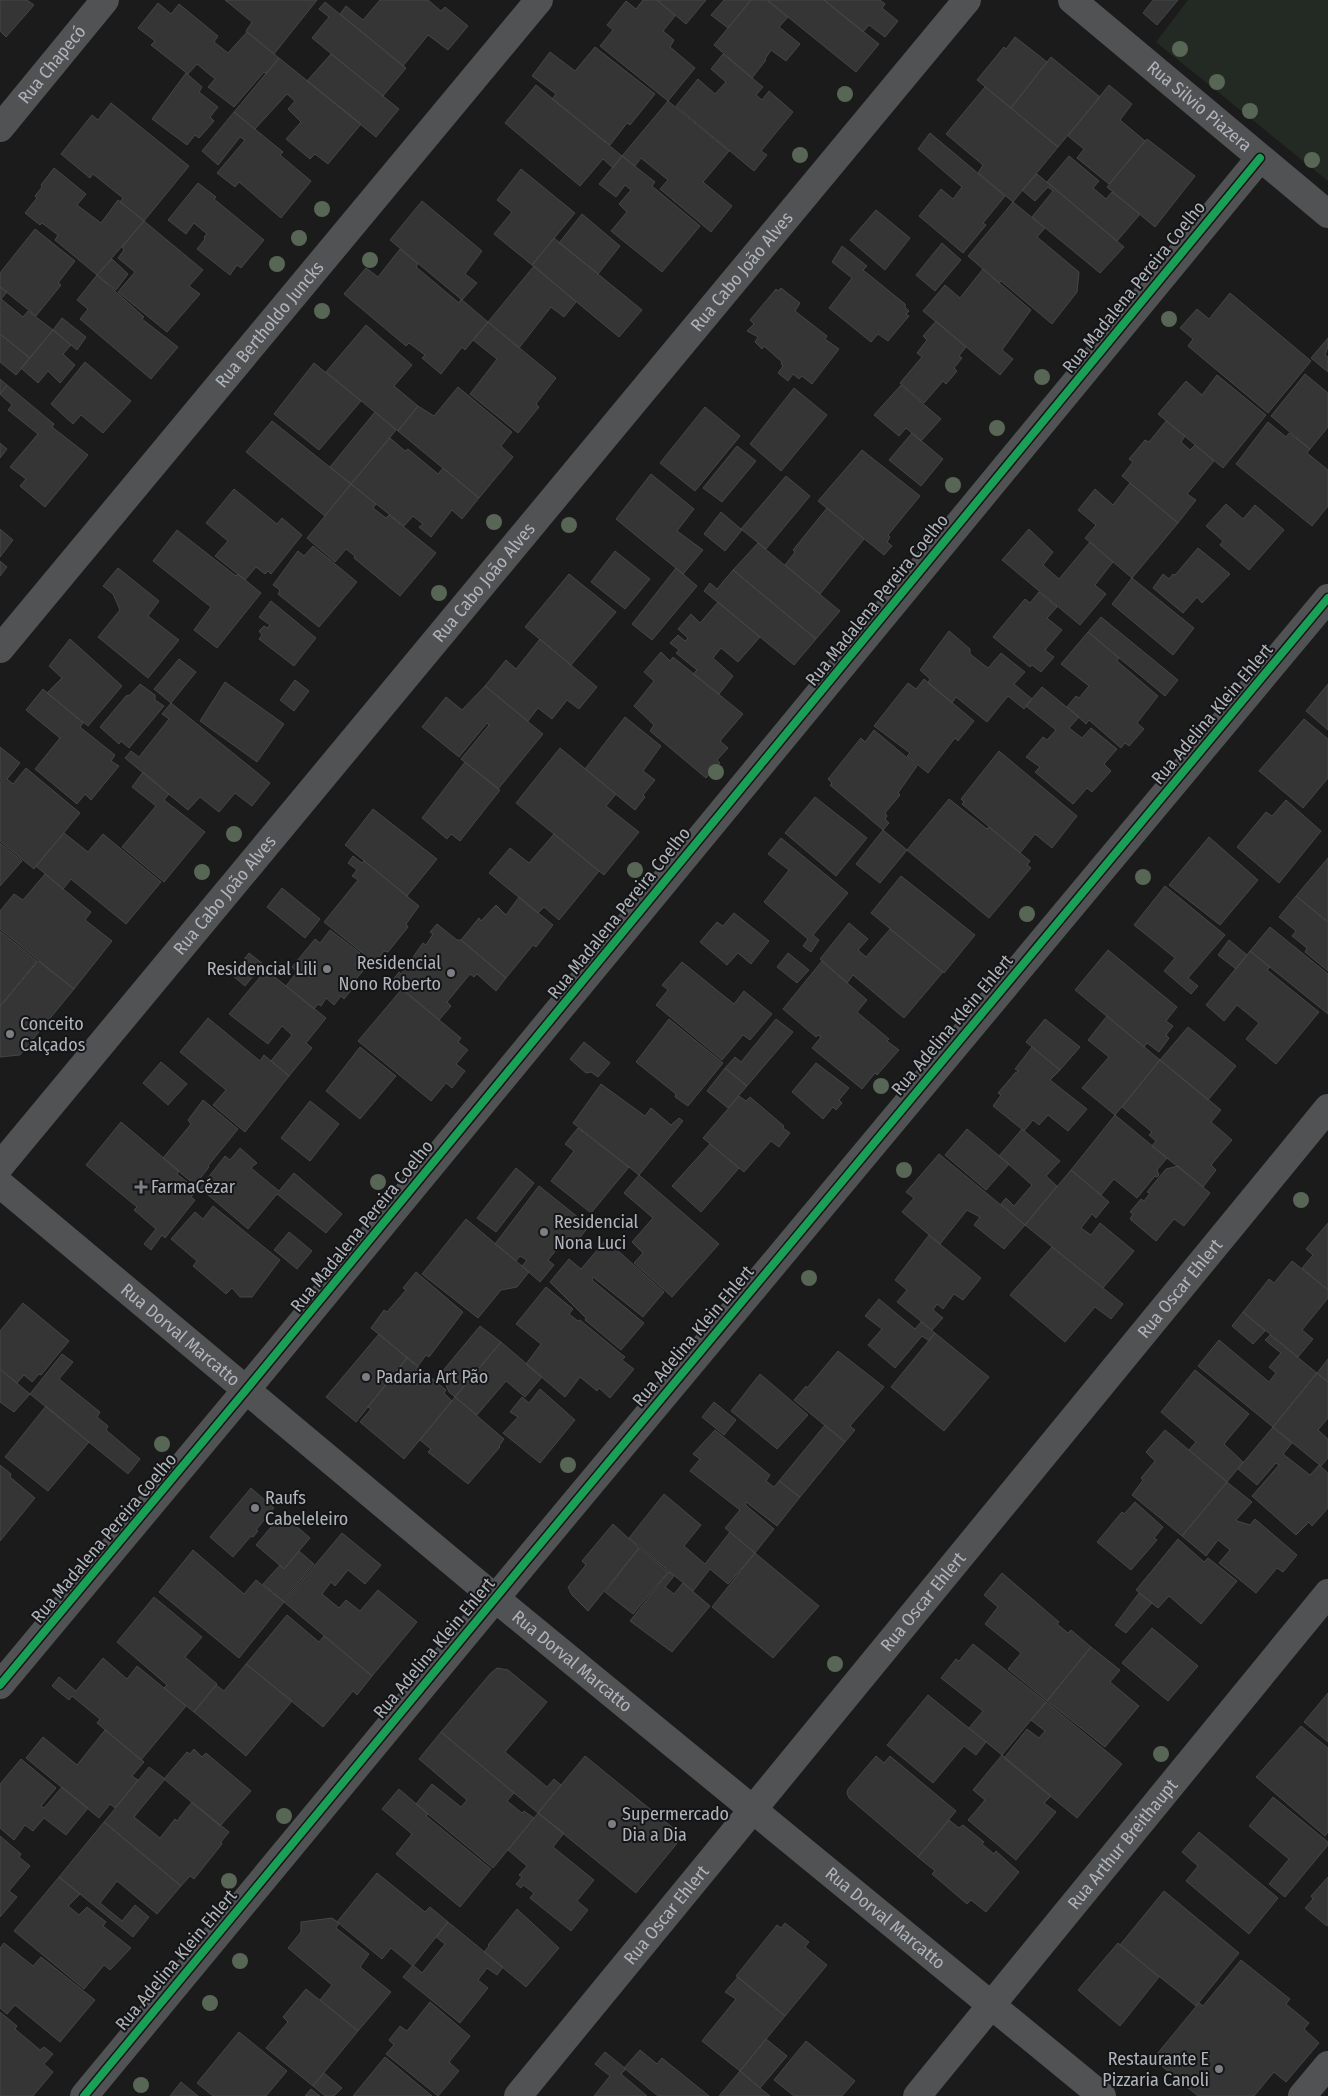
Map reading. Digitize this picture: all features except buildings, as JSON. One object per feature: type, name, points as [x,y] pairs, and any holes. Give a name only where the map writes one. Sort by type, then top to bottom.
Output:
[{"type":"street","name":"Rua Chapecó","points":[[0,128],[105,0]]},
{"type":"street","name":"Rua Bertholdo Juncks","points":[[0,649],[539,0]]},
{"type":"street","name":"Rua Cabo João Alves","points":[[0,1166],[968,0]]},
{"type":"street","name":"Rua Silvio Piazera","points":[[1072,0],[1328,214]]},
{"type":"street","name":"Rua Madalena Pereira Coelho","points":[[0,1686],[1260,158]]},
{"type":"street","name":"Rua Adelina Klein Ehlert","points":[[84,2096],[495,1598],[1328,598]]},
{"type":"street","name":"Rua Oscar Ehlert","points":[[518,2096],[1328,1108]]},
{"type":"street","name":"Rua Dorval Marcatto","points":[[0,1184],[495,1598],[1102,2096]]},
{"type":"street","name":"Rua Arthur Breithaupt","points":[[917,2096],[1328,1594]]},
{"type":"street","points":[[1302,2096],[1328,2065]]},
{"type":"shaded area","points":[[1188,0],[1328,0],[1328,181],[1156,42]]},
{"type":"cycle path","points":[[0,1685],[246,1390],[1260,158]]},
{"type":"cycle path","points":[[84,2096],[527,1560],[1328,598]]},
{"type":"place","name":"Residencial Lili","points":[[327,969]]},
{"type":"place","name":"Residencial Nono Roberto","points":[[451,973]]},
{"type":"place","name":"Conceito Calçados","points":[[10,1034]]},
{"type":"place","name":"FarmaCézar","points":[[141,1187]]},
{"type":"place","name":"Residencial Nona Luci","points":[[544,1232]]},
{"type":"place","name":"Padaria Art Pão","points":[[366,1377]]},
{"type":"place","name":"Raufs Cabeleleiro","points":[[255,1508]]},
{"type":"place","name":"Supermercado Dia a Dia","points":[[612,1824]]},
{"type":"place","name":"Restaurante E Pizzaria Canoli","points":[[1219,2069]]}]
